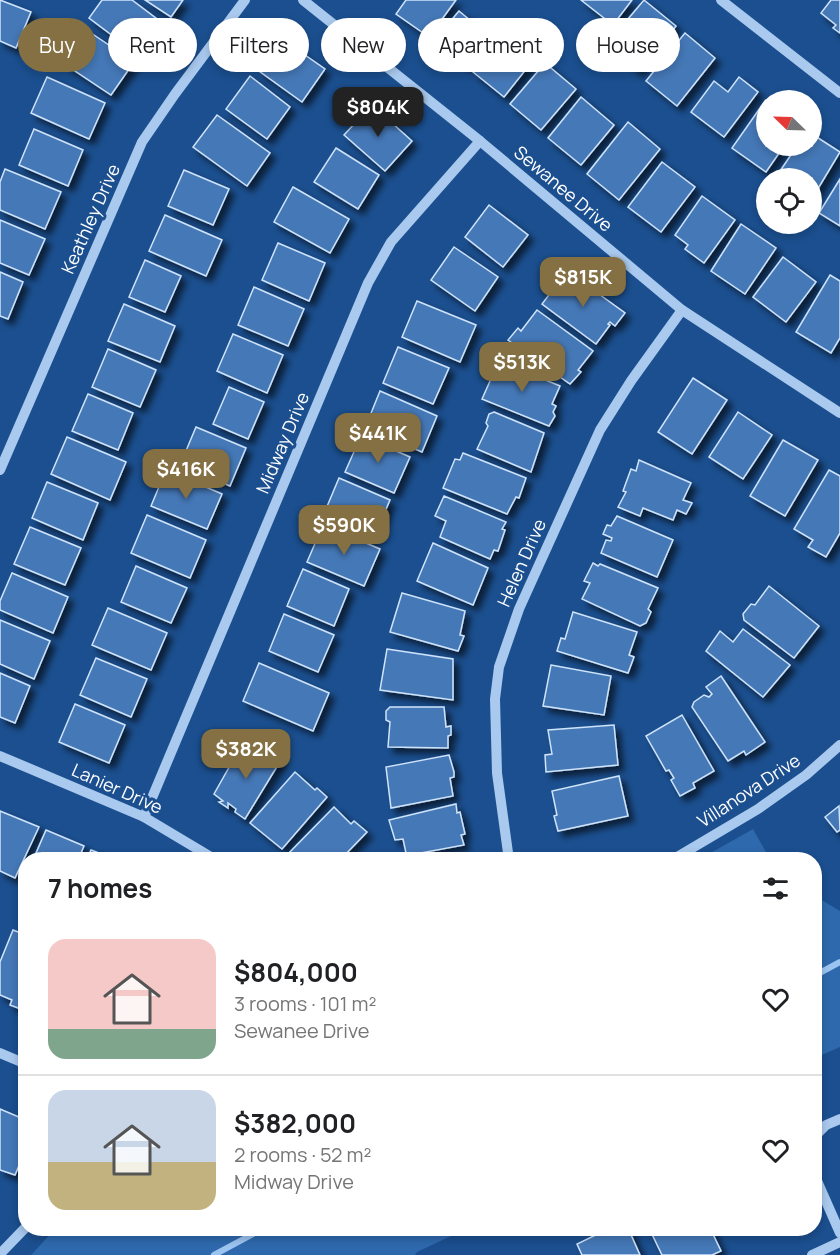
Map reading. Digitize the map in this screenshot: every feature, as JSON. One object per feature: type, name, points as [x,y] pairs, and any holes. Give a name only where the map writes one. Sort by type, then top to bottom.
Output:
[{"type":"street","name":"Keathley Drive","points":[[0,470],[2,458],[142,142],[245,0]]},
{"type":"street","name":"Sewanee Drive","points":[[303,0],[480,141],[682,310],[840,413]]},
{"type":"street","points":[[721,0],[840,93]]},
{"type":"street","name":"Midway Drive","points":[[144,817],[368,283],[391,242],[480,141]]},
{"type":"street","name":"Helen Drive","points":[[508,852],[497,773],[495,699],[499,667],[519,609],[600,430],[682,310]]},
{"type":"street","name":"Villanova Drive","points":[[685,852],[807,775],[840,745]]},
{"type":"street","name":"Lanier Drive","points":[[0,756],[144,817],[203,852]]},
{"type":"street","points":[[0,1053],[18,1061]]},
{"type":"street","points":[[822,1129],[840,1119]]},
{"type":"street","points":[[822,1192],[840,1233]]},
{"type":"street","points":[[0,1254],[18,1235]]},
{"type":"street","points":[[812,1255],[840,1242]]},
{"type":"shaded area","points":[[753,829],[766,852],[712,852]]},
{"type":"shaded area","points":[[822,900],[840,911],[840,1047],[822,1055]]},
{"type":"shaded area","points":[[49,1236],[451,1236],[415,1255],[31,1255]]},
{"type":"building","points":[[0,0],[31,12],[28,18],[18,18],[16,48],[0,41]]},
{"type":"building","points":[[102,0],[132,0],[156,18],[108,18],[108,32],[96,23],[96,18],[89,18]]},
{"type":"building","points":[[145,0],[183,0],[171,17]]},
{"type":"building","points":[[406,0],[456,0],[443,18],[418,18],[418,29],[406,21],[406,18],[396,14]]},
{"type":"building","points":[[581,0],[632,0],[618,18],[604,18]]},
{"type":"building","points":[[644,0],[666,18],[629,18]]},
{"type":"building","points":[[831,0],[840,0],[840,33],[833,28],[836,25],[821,13]]},
{"type":"building","points":[[459,11],[467,18],[453,18]]},
{"type":"building","points":[[685,33],[715,58],[677,106],[646,81],[653,72],[680,72],[680,39]]},
{"type":"building","points":[[96,36],[108,44],[108,72],[127,72],[111,95],[76,72],[96,72]]},
{"type":"building","points":[[309,58],[321,66],[321,72],[323,72],[302,102],[260,72],[309,72]]},
{"type":"building","points":[[473,72],[524,72],[504,97]]},
{"type":"building","points":[[537,72],[556,72],[576,89],[541,130],[510,104]]},
{"type":"building","points":[[250,76],[290,107],[267,139],[226,109]]},
{"type":"building","points":[[47,77],[105,103],[89,139],[31,113]]},
{"type":"building","points":[[739,77],[756,90],[756,95],[724,137],[691,112],[714,81],[728,92]]},
{"type":"building","points":[[581,97],[614,125],[581,165],[548,138]]},
{"type":"building","points":[[372,105],[412,141],[385,171],[344,135]]},
{"type":"building","points":[[756,114],[756,156],[777,156],[769,168],[760,168],[732,148]]},
{"type":"building","points":[[217,115],[270,153],[247,186],[193,147]]},
{"type":"building","points":[[628,122],[660,149],[619,200],[587,174]]},
{"type":"building","points":[[34,129],[83,150],[68,186],[19,165]]},
{"type":"building","points":[[822,140],[840,152],[822,182],[822,168],[782,168],[790,156],[822,156]]},
{"type":"building","points":[[336,148],[379,175],[358,209],[314,182]]},
{"type":"building","points":[[662,162],[695,187],[661,232],[628,207]]},
{"type":"building","points":[[5,169],[61,192],[45,229],[0,210],[0,182]]},
{"type":"building","points":[[184,170],[229,189],[213,225],[168,206]]},
{"type":"building","points":[[840,179],[840,226],[822,215],[822,208]]},
{"type":"building","points":[[293,187],[349,219],[330,253],[274,222]]},
{"type":"building","points":[[702,196],[735,220],[704,263],[685,249],[688,245],[675,235]]},
{"type":"building","points":[[489,205],[528,235],[503,267],[465,237]]},
{"type":"building","points":[[165,215],[222,240],[206,276],[149,251]]},
{"type":"building","points":[[0,220],[45,239],[29,275],[0,263]]},
{"type":"building","points":[[741,224],[776,248],[745,294],[711,271]]},
{"type":"building","points":[[278,243],[325,263],[309,301],[262,280]]},
{"type":"building","points":[[454,247],[498,277],[475,311],[431,280]]},
{"type":"building","points":[[783,257],[816,282],[786,322],[753,297]]},
{"type":"building","points":[[145,260],[181,276],[165,312],[129,297]]},
{"type":"building","points":[[567,271],[625,313],[615,326],[610,322],[608,324],[610,325],[596,344],[542,304]]},
{"type":"building","points":[[0,272],[23,282],[8,319],[0,316]]},
{"type":"building","points":[[830,275],[840,281],[840,338],[831,353],[796,332]]},
{"type":"building","points":[[254,287],[304,309],[288,346],[238,325]]},
{"type":"building","points":[[417,301],[476,325],[460,362],[402,337]]},
{"type":"building","points":[[124,304],[175,326],[160,362],[108,341]]},
{"type":"building","points":[[537,310],[593,351],[578,370],[581,372],[570,384],[508,340],[518,328],[521,331]]},
{"type":"building","points":[[233,334],[283,355],[267,393],[217,371]]},
{"type":"building","points":[[398,347],[449,368],[433,404],[383,383]]},
{"type":"building","points":[[108,349],[156,370],[140,407],[92,387]]},
{"type":"building","points":[[499,361],[560,386],[552,404],[556,406],[553,412],[555,416],[549,426],[482,399]]},
{"type":"building","points":[[693,378],[727,400],[692,454],[658,432]]},
{"type":"building","points":[[229,387],[264,402],[248,439],[213,424]]},
{"type":"building","points":[[380,391],[437,416],[422,452],[365,428]]},
{"type":"building","points":[[88,394],[133,413],[118,450],[72,431]]},
{"type":"building","points":[[494,412],[544,433],[531,472],[477,449],[488,426],[486,423],[489,414]]},
{"type":"building","points":[[738,412],[772,435],[743,479],[709,457]]},
{"type":"building","points":[[196,427],[246,448],[230,486],[180,465]]},
{"type":"building","points":[[361,436],[410,457],[394,493],[345,472]]},
{"type":"building","points":[[67,437],[126,462],[110,500],[51,474]]},
{"type":"building","points":[[783,440],[818,460],[785,516],[750,496]]},
{"type":"building","points":[[463,453],[526,478],[519,498],[516,497],[507,514],[443,488],[455,459],[460,460]]},
{"type":"building","points":[[639,460],[691,483],[683,500],[692,503],[686,514],[677,510],[673,520],[643,508],[640,516],[618,507],[626,492],[623,491],[631,469],[636,471]]},
{"type":"building","points":[[166,470],[222,494],[207,529],[151,506]]},
{"type":"building","points":[[829,470],[840,476],[840,533],[826,557],[808,547],[813,540],[794,529]]},
{"type":"building","points":[[339,478],[390,500],[374,537],[323,516]]},
{"type":"building","points":[[47,482],[98,503],[83,540],[32,518]]},
{"type":"building","points":[[444,496],[506,522],[502,529],[505,530],[498,551],[494,550],[490,559],[440,537],[446,521],[435,516]]},
{"type":"building","points":[[147,515],[206,540],[190,578],[131,553]]},
{"type":"building","points":[[617,516],[673,540],[657,577],[601,553],[606,540],[611,541],[612,538],[603,534],[607,525],[611,526]]},
{"type":"building","points":[[323,525],[380,549],[364,586],[307,562]]},
{"type":"building","points":[[30,527],[81,548],[65,585],[14,564]]},
{"type":"building","points":[[433,543],[488,568],[473,605],[417,581]]},
{"type":"building","points":[[593,563],[658,588],[648,609],[651,612],[646,623],[640,626],[582,599],[590,583],[584,581]]},
{"type":"building","points":[[136,566],[187,588],[171,623],[121,602]]},
{"type":"building","points":[[303,569],[349,589],[334,626],[287,606]]},
{"type":"building","points":[[12,573],[68,597],[53,633],[0,610],[0,601]]},
{"type":"building","points":[[769,586],[819,626],[794,658],[744,620],[743,614],[751,604],[755,605]]},
{"type":"building","points":[[402,593],[465,611],[460,635],[464,636],[458,651],[390,632]]},
{"type":"building","points":[[108,608],[167,633],[151,670],[92,645]]},
{"type":"building","points":[[573,612],[637,632],[629,655],[634,657],[628,673],[557,651],[561,638],[565,639]]},
{"type":"building","points":[[284,614],[334,635],[318,672],[269,651]]},
{"type":"building","points":[[0,620],[50,641],[34,679],[0,664]]},
{"type":"building","points":[[743,629],[790,665],[763,697],[706,651],[720,631],[733,642]]},
{"type":"building","points":[[387,649],[453,659],[453,700],[380,690]]},
{"type":"building","points":[[96,658],[147,679],[131,717],[80,695]]},
{"type":"building","points":[[259,663],[329,693],[313,731],[243,701]]},
{"type":"building","points":[[551,665],[611,676],[604,715],[543,706]]},
{"type":"building","points":[[0,673],[30,686],[15,723],[0,717]]},
{"type":"building","points":[[721,676],[765,742],[746,755],[744,751],[728,761],[692,707],[694,702],[704,695],[709,697],[712,694],[706,687]]},
{"type":"building","points":[[75,704],[125,725],[109,763],[59,742]]},
{"type":"building","points":[[390,707],[444,707],[446,727],[451,726],[448,748],[388,747],[390,722],[386,720],[386,711]]},
{"type":"building","points":[[682,715],[714,771],[693,783],[695,788],[680,796],[671,780],[674,778],[669,770],[666,771],[646,736]]},
{"type":"building","points":[[614,725],[618,765],[546,772],[545,755],[552,754],[548,730]]},
{"type":"building","points":[[240,748],[257,755],[262,749],[281,760],[245,819],[228,803],[228,808],[219,802],[223,801],[214,794]]},
{"type":"building","points":[[449,755],[454,772],[454,777],[450,778],[453,796],[391,808],[386,767]]},
{"type":"building","points":[[295,772],[315,790],[317,788],[327,797],[282,849],[250,823]]},
{"type":"building","points":[[619,776],[628,816],[558,831],[552,791]]},
{"type":"building","points":[[456,804],[465,834],[461,835],[464,845],[426,852],[406,852],[403,839],[395,840],[389,820]]},
{"type":"building","points":[[839,806],[840,830],[837,832],[825,817]]},
{"type":"building","points":[[334,807],[351,824],[354,821],[367,832],[348,852],[290,852]]},
{"type":"building","points":[[0,811],[39,827],[27,852],[18,852],[18,872],[15,878],[0,871]]},
{"type":"building","points":[[46,830],[84,846],[81,852],[36,852]]},
{"type":"building","points":[[13,930],[18,932],[18,1008],[10,1005],[12,1000],[0,995],[0,962]]},
{"type":"building","points":[[0,1109],[18,1117],[18,1168],[15,1175],[0,1170]]},
{"type":"building","points":[[594,1236],[632,1236],[640,1255],[582,1255],[577,1244]]},
{"type":"building","points":[[653,1236],[714,1236],[721,1251],[712,1255],[662,1255]]},
{"type":"waterway","points":[[822,972],[840,962]]},
{"type":"waterway","points":[[214,1255],[249,1236]]}]
